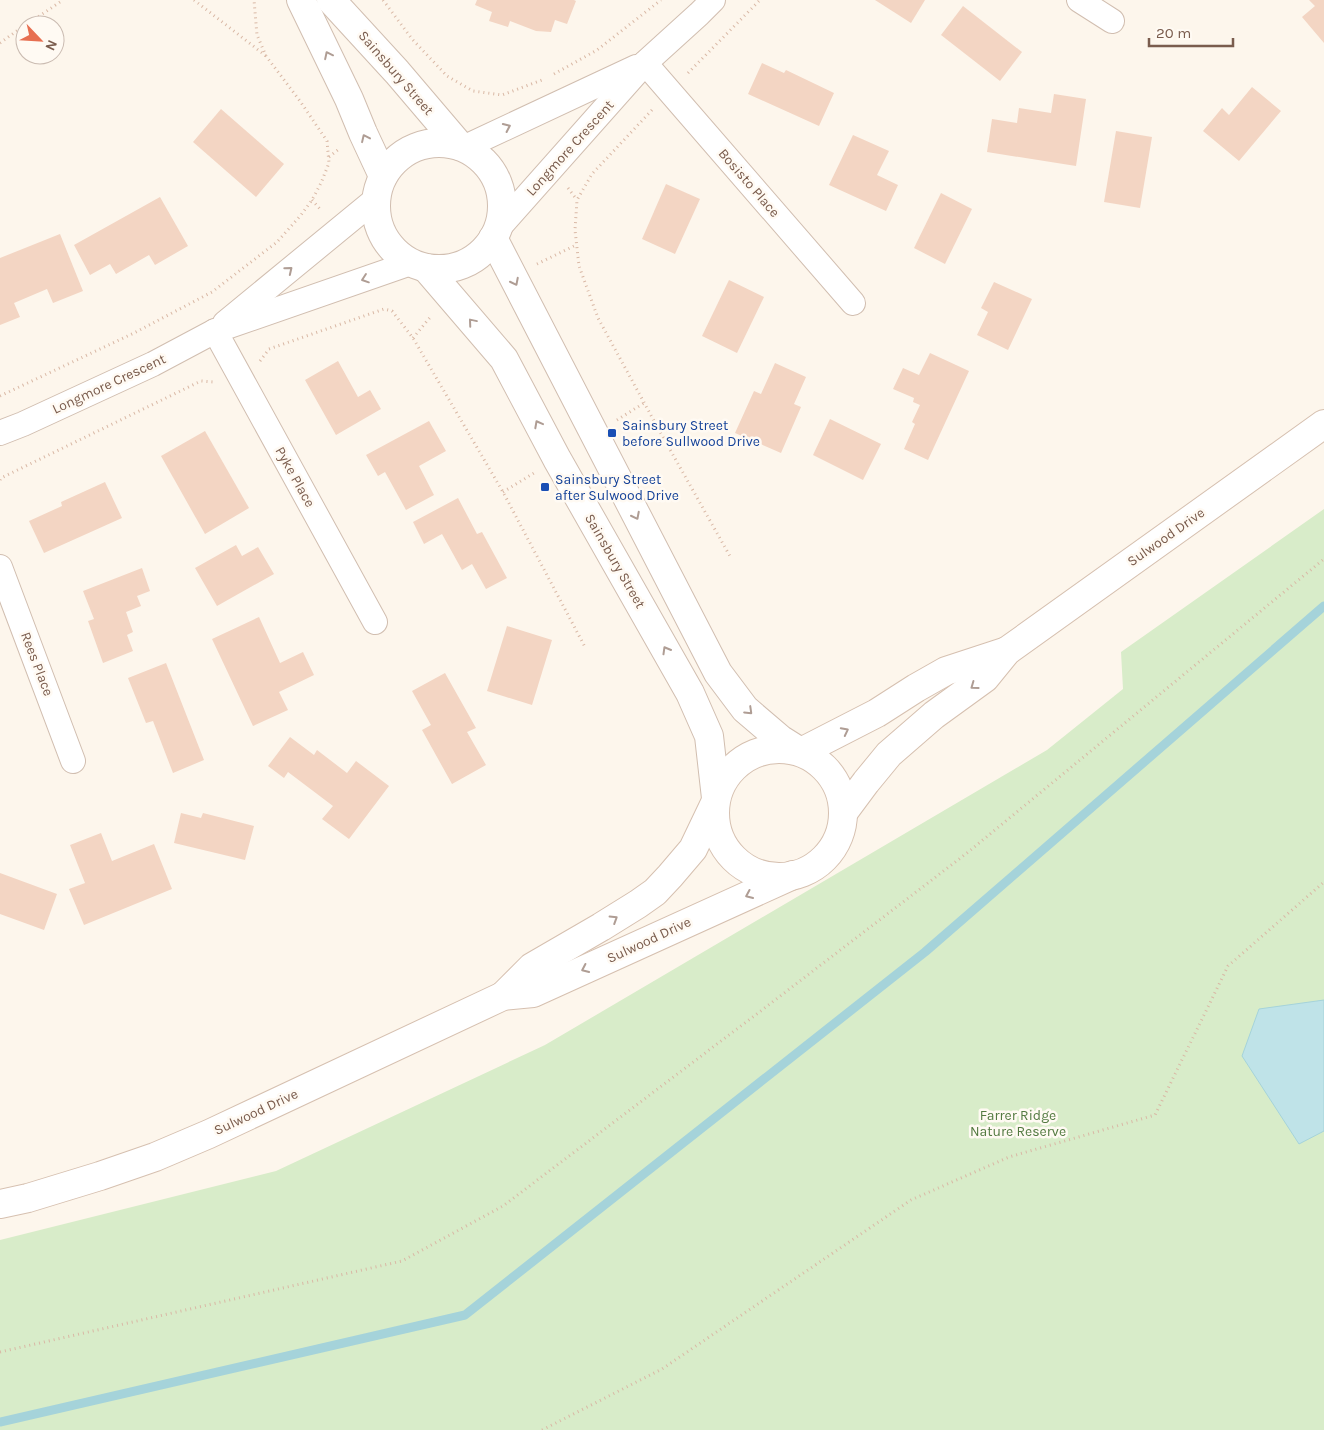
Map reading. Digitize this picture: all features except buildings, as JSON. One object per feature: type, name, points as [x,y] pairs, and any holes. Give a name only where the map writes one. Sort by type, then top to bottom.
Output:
[{"type":"main road","points":[[301,0],[349,99],[363,133],[380,187]]},
{"type":"main road","name":"Sainsbury Street","points":[[332,0],[462,147]]},
{"type":"main road","points":[[443,143],[462,147],[480,158],[493,174],[500,192],[501,212],[494,235],[480,253],[464,264],[445,269],[419,265],[395,252],[384,236],[377,218],[380,187],[394,161],[408,150],[425,144],[443,143]]},
{"type":"main road","points":[[494,235],[718,674],[745,709],[780,739],[815,759],[827,770],[836,783],[842,798],[841,831],[834,846],[823,859],[809,869],[793,875],[778,877],[748,869],[725,848],[718,834],[715,819],[716,801],[722,784],[730,771],[754,753],[784,748],[800,752]]},
{"type":"main road","name":"Sainsbury Street","points":[[419,265],[504,360],[557,458],[690,693],[709,736],[716,801]]},
{"type":"main road","name":"Sulwood Drive","points":[[843,813],[889,754],[934,715],[985,678],[1008,650],[1324,424]]},
{"type":"main road","name":"Sulwood Drive","points":[[800,752],[878,713],[946,671],[1008,650]]},
{"type":"main road","name":"Sulwood Drive","points":[[503,996],[532,967],[601,927],[655,892],[693,849],[716,801]]},
{"type":"main road","name":"Sulwood Drive","points":[[0,1204],[28,1198],[155,1157],[209,1134],[503,996],[533,993],[793,875]]},
{"type":"street","name":"Longmore Crescent","points":[[494,235],[645,64],[712,0]]},
{"type":"street","points":[[1079,0],[1112,21]]},
{"type":"street","name":"Longmore Crescent","points":[[462,147],[645,64]]},
{"type":"street","name":"Bosisto Place","points":[[645,64],[853,303]]},
{"type":"street","name":"Longmore Crescent","points":[[215,331],[380,187]]},
{"type":"street","name":"Longmore Crescent","points":[[0,433],[153,364],[215,331],[419,265]]},
{"type":"street","name":"Pyke Place","points":[[215,331],[375,622]]},
{"type":"street","name":"Rees Place","points":[[0,567],[74,761]]},
{"type":"path","points":[[40,15],[63,0]]},
{"type":"path","points":[[194,0],[266,56]]},
{"type":"path","points":[[0,396],[134,333],[212,292],[277,242],[301,216],[312,200],[330,163],[327,141],[266,56],[257,35],[254,0]]},
{"type":"path","points":[[383,0],[412,39],[447,76],[473,91],[502,95],[548,78],[597,50],[661,0]]},
{"type":"path","points":[[694,67],[760,0]]},
{"type":"path","points":[[0,43],[15,32]]},
{"type":"path","points":[[654,108],[592,174],[577,200],[575,230],[579,266],[598,318],[658,430],[731,558]]},
{"type":"path","points":[[312,200],[321,210]]},
{"type":"path","points":[[258,364],[269,349],[384,309],[392,311],[413,338],[503,492],[585,647]]},
{"type":"path","points":[[413,338],[432,316]]},
{"type":"path","points":[[0,480],[201,381],[218,382]]},
{"type":"path","points":[[0,1352],[402,1261],[502,1206],[967,853],[1324,559]]},
{"type":"path","points":[[542,1430],[662,1369],[911,1200],[1009,1157],[1155,1115],[1228,966],[1324,882]]},
{"type":"green space","name":"Farrer Ridge Nature Reserve","points":[[1324,509],[1324,1430],[0,1430],[0,1240],[276,1171],[545,1045],[1047,750],[1123,689],[1121,652]]},
{"type":"water","points":[[1324,1000],[1324,1131],[1299,1144],[1242,1056],[1259,1009]]},
{"type":"waterway","points":[[0,1422],[465,1315],[925,952],[1324,606]]},
{"type":"place","name":"Sainsbury Street before Sullwood Drive","points":[[612,433]]},
{"type":"place","name":"Sainsbury Street after Sulwood Drive","points":[[545,487]]}]
